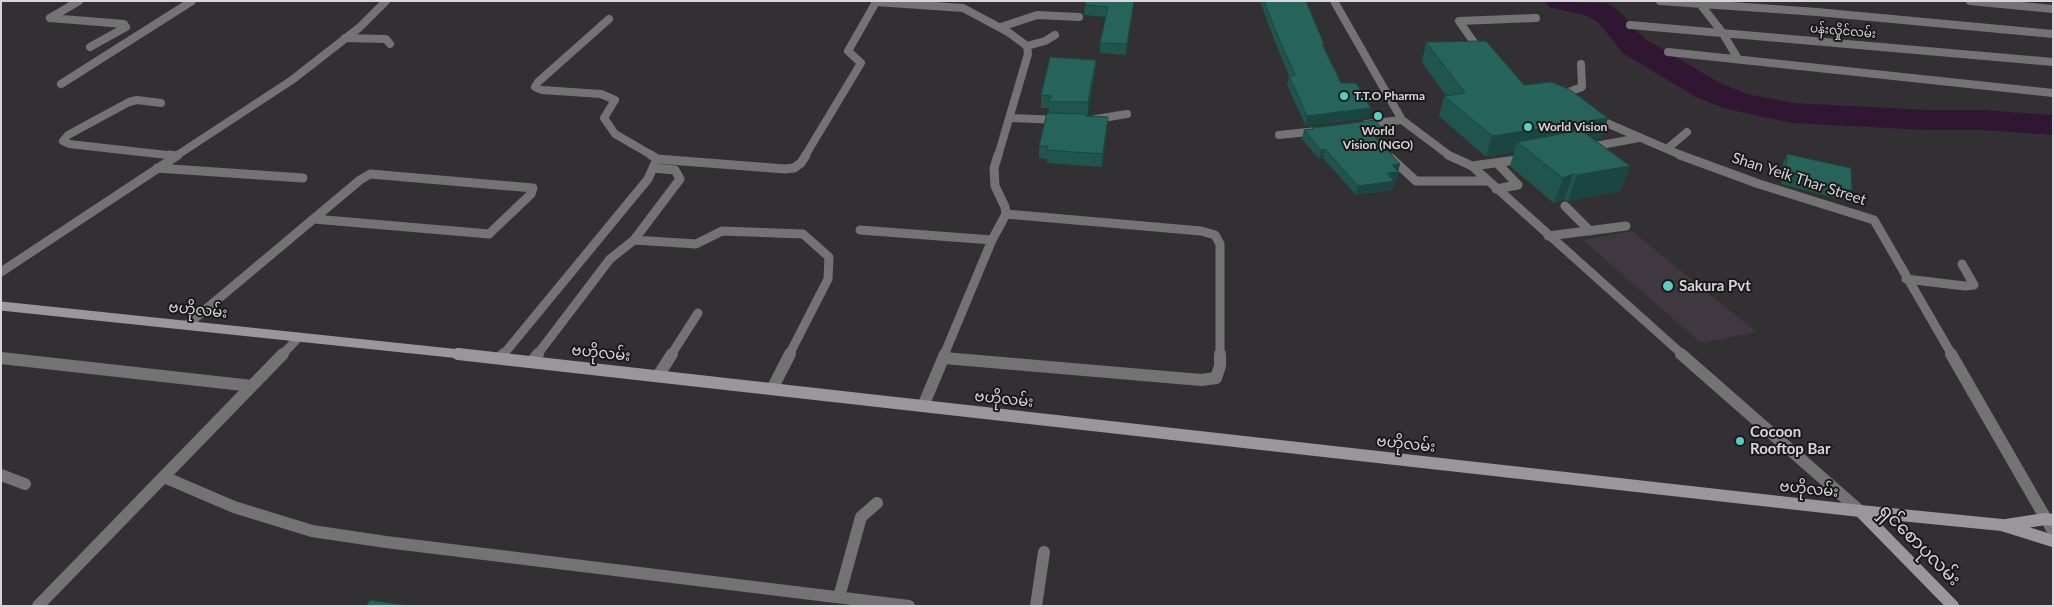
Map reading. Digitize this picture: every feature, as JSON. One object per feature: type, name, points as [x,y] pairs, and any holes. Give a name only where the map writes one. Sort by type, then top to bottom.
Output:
[{"type":"main road","name":"ဗဟိုလမ်း","points":[[3,307],[500,358],[1860,512],[2002,526],[2053,542]]},
{"type":"main road","name":"ရှင်စောပုလမ်း","points":[[1860,512],[1953,606]]},
{"type":"main road","name":"ဗဟိုလမ်း","points":[[2002,526],[2049,519]]},
{"type":"street","points":[[79,1],[50,18],[124,24],[126,27],[90,47]]},
{"type":"street","points":[[61,84],[192,1]]},
{"type":"street","points":[[1,272],[292,80],[346,38],[386,1]]},
{"type":"street","points":[[1334,1],[1402,120],[1452,158],[1472,166],[1548,236],[1860,512]]},
{"type":"street","points":[[1660,1],[1817,12],[2053,34]]},
{"type":"street","points":[[1970,1],[2053,9]]},
{"type":"street","points":[[654,164],[785,169],[794,168],[801,163],[861,63],[848,51],[876,2],[958,7],[971,11],[1001,27],[1027,46],[1028,54],[1011,118],[994,168],[995,186],[1005,207],[1006,214],[992,240],[923,406]]},
{"type":"street","points":[[1700,4],[1722,32],[1738,60]]},
{"type":"street","points":[[1001,27],[1037,15],[1079,17]]},
{"type":"street","points":[[1488,61],[1460,24],[1462,20],[1536,18]]},
{"type":"street","points":[[532,362],[610,259],[634,240],[680,179],[675,170],[654,164],[614,134],[604,118],[615,100],[600,94],[542,90],[535,87],[538,82],[609,20]]},
{"type":"street","name":"ပန်းလှိုင်လမ်း","points":[[1630,25],[2053,62]]},
{"type":"street","points":[[1027,46],[1045,41],[1055,35]]},
{"type":"street","points":[[346,38],[386,39],[390,44]]},
{"type":"street","points":[[1668,52],[2053,93]]},
{"type":"street","points":[[1561,101],[1553,98],[1582,87],[1581,64]]},
{"type":"street","points":[[161,103],[137,100],[128,102],[68,135],[63,140],[69,144],[176,156]]},
{"type":"street","name":"Shan Yeik Thar Street","points":[[1586,113],[1640,138],[1760,184],[1874,220],[1906,279],[2049,519],[2053,531]]},
{"type":"street","points":[[1084,121],[1127,114]]},
{"type":"street","points":[[1011,118],[1066,120]]},
{"type":"street","points":[[1355,126],[1402,120]]},
{"type":"street","points":[[1279,135],[1326,129]]},
{"type":"street","points":[[1667,149],[1687,132]]},
{"type":"street","points":[[1583,148],[1640,138]]},
{"type":"street","points":[[1472,166],[1535,156]]},
{"type":"street","points":[[1391,158],[1416,181],[1488,181]]},
{"type":"street","points":[[1496,189],[1514,188],[1518,185],[1497,163]]},
{"type":"street","points":[[500,358],[648,180],[654,164]]},
{"type":"street","points":[[157,168],[303,178]]},
{"type":"street","points":[[187,326],[360,180],[370,174],[533,188],[530,194],[489,234],[314,219]]},
{"type":"street","points":[[1565,206],[1590,231]]},
{"type":"street","points":[[944,358],[1201,380],[1216,378],[1220,366],[1220,244],[1215,235],[1201,231],[1006,214]]},
{"type":"street","points":[[1548,236],[1626,226]]},
{"type":"street","points":[[860,230],[992,240]]},
{"type":"street","points":[[634,240],[696,244],[722,232],[803,234],[829,257],[828,279],[772,389]]},
{"type":"street","points":[[1906,279],[1964,286],[1974,284],[1962,264]]},
{"type":"street","points":[[658,376],[698,313]]},
{"type":"street","points":[[38,606],[299,337]]},
{"type":"street","points":[[1,358],[252,386]]},
{"type":"street","points":[[1,475],[24,484]]},
{"type":"street","points":[[164,477],[234,507],[312,531],[396,544],[909,606]]},
{"type":"street","points":[[839,597],[861,518],[877,503]]},
{"type":"street","points":[[1036,606],[1044,552]]},
{"type":"shaded area","name":"Sakura Pvt","points":[[1632,231],[1756,332],[1701,343],[1583,240]]},
{"type":"building","points":[[1086,1],[1134,1],[1127,44],[1100,43],[1108,7],[1085,5]]},
{"type":"building","points":[[1264,1],[1306,1],[1324,44],[1322,44],[1341,83],[1356,83],[1371,108],[1307,116],[1289,76],[1295,75]]},
{"type":"building","points":[[1486,41],[1524,85],[1551,82],[1569,89],[1608,118],[1492,136],[1444,96],[1465,93],[1426,42]]},
{"type":"building","points":[[1050,57],[1096,60],[1088,102],[1049,102],[1051,96],[1041,95]]},
{"type":"building","points":[[1047,113],[1086,114],[1086,116],[1108,117],[1103,154],[1047,150],[1048,146],[1039,146]]},
{"type":"building","points":[[1376,120],[1385,135],[1374,136],[1400,164],[1392,165],[1399,172],[1387,173],[1394,181],[1358,186],[1325,149],[1321,150],[1304,130],[1312,128]]},
{"type":"building","points":[[1581,130],[1630,166],[1577,175],[1573,174],[1563,178],[1517,142]]},
{"type":"building","points":[[1787,154],[1851,168],[1852,191],[1786,175]]},
{"type":"building","points":[[370,600],[412,606],[366,606]]},
{"type":"waterway","points":[[1559,1],[1596,9],[1608,16],[1634,46],[1708,90],[1738,102],[1793,113],[1926,120],[1982,120],[2053,125]]},
{"type":"place","name":"T.T.O Pharma","points":[[1344,96]]},
{"type":"place","name":"World Vision (NGO)","points":[[1378,116]]},
{"type":"place","name":"World Vision","points":[[1528,127]]},
{"type":"place","name":"Sakura Pvt","points":[[1668,286]]},
{"type":"place","name":"Cocoon Rooftop Bar","points":[[1740,441]]}]
